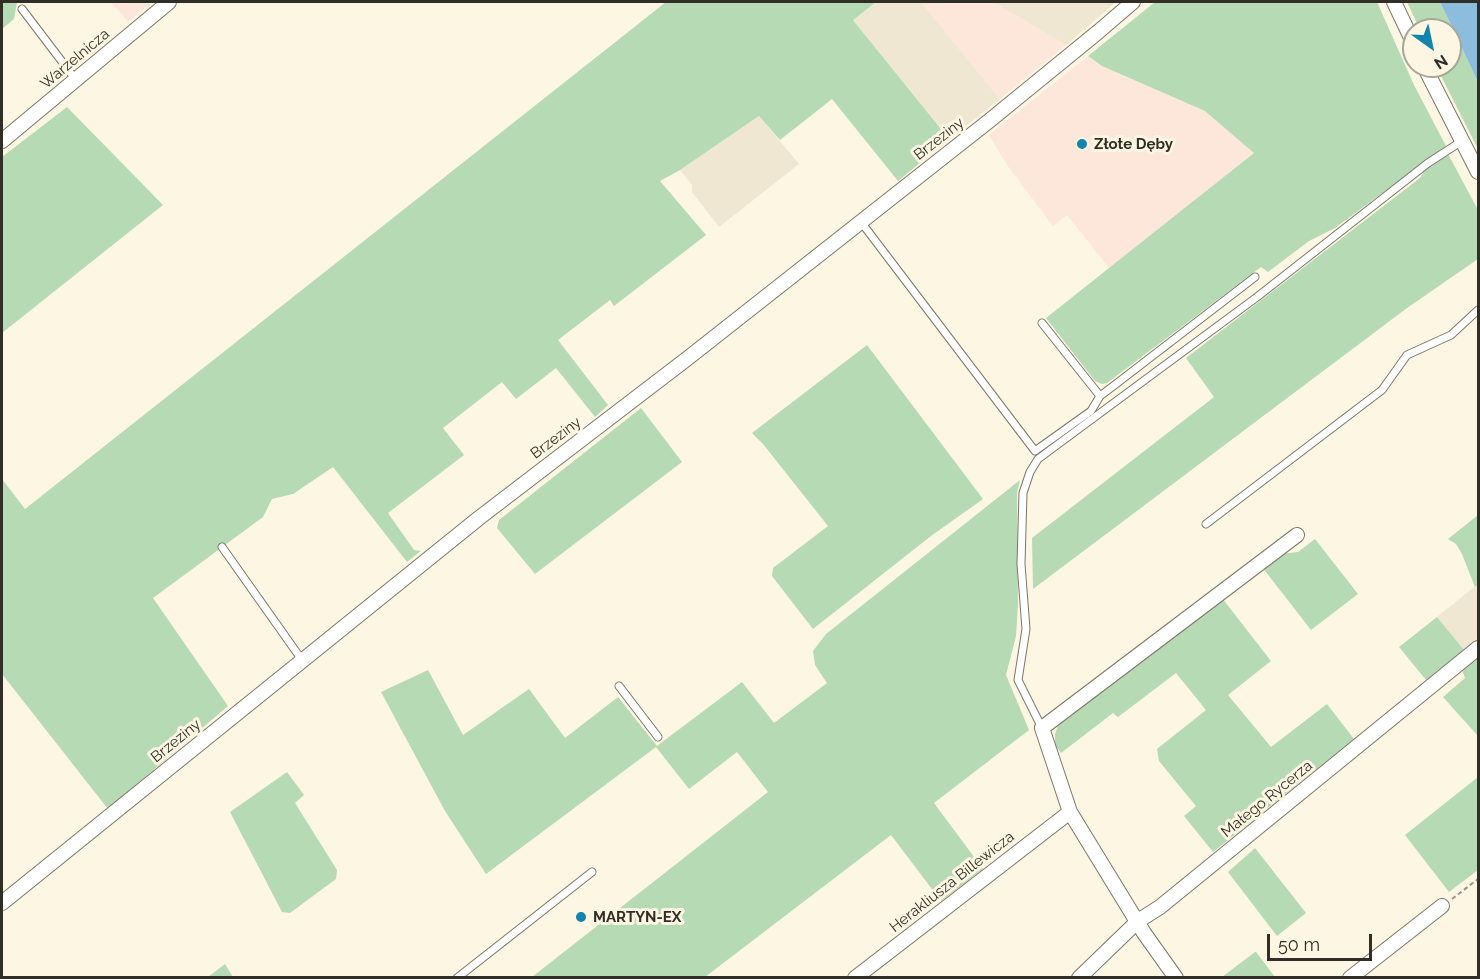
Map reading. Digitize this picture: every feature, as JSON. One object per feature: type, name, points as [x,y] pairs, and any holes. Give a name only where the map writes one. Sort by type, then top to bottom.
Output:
[{"type":"street","name":"Warzelnicza","points":[[2,141],[169,2]]},
{"type":"street","name":"Brzeziny","points":[[2,903],[479,518],[861,222],[1083,45],[1133,2]]},
{"type":"street","points":[[1394,2],[1402,19]]},
{"type":"street","points":[[1430,78],[1479,172]]},
{"type":"street","points":[[1176,978],[1144,933],[1070,812],[1042,728],[1297,535]]},
{"type":"street","name":"Małego Rycerza","points":[[1079,978],[1138,921],[1160,907],[1479,648]]},
{"type":"street","name":"Herakliusza Billewicza","points":[[855,978],[1070,812]]},
{"type":"street","points":[[1350,978],[1442,906]]},
{"type":"lane","points":[[22,9],[76,80]]},
{"type":"lane","points":[[1042,728],[1018,680],[1026,629],[1021,564],[1023,493],[1030,472],[1038,459],[1257,297],[1428,163],[1462,141]]},
{"type":"lane","points":[[861,222],[1035,451],[1091,411],[1100,396],[1255,277]]},
{"type":"lane","points":[[1206,524],[1382,390],[1407,355],[1451,335],[1479,310]]},
{"type":"lane","points":[[1042,323],[1100,396]]},
{"type":"lane","points":[[222,547],[302,660]]},
{"type":"lane","points":[[619,686],[658,736]]},
{"type":"lane","points":[[457,978],[592,872]]},
{"type":"path","points":[[1442,906],[1479,879]]},
{"type":"shaded area","points":[[111,2],[152,2],[128,22]]},
{"type":"shaded area","points":[[876,2],[921,2],[1000,99],[949,139],[853,20]]},
{"type":"shaded area","points":[[921,2],[993,2],[1066,45],[1000,99]]},
{"type":"shaded area","points":[[993,2],[1116,2],[1066,45]]},
{"type":"shaded area","points":[[1088,56],[1102,66],[1205,111],[1255,152],[1110,269],[1067,215],[1053,226],[1007,165],[989,135]]},
{"type":"shaded area","points":[[759,116],[799,164],[719,227],[692,192],[692,185],[680,170]]},
{"type":"shaded area","points":[[1478,584],[1478,638],[1464,650],[1437,617]]},
{"type":"green space","points":[[2,2],[17,2],[14,19],[2,29]]},
{"type":"green space","points":[[666,2],[876,2],[853,20],[949,139],[898,181],[832,99],[780,140],[759,116],[660,181],[706,235],[614,306],[610,300],[558,340],[608,405],[595,417],[556,368],[516,399],[502,382],[443,428],[464,455],[388,513],[414,550],[421,551],[407,562],[333,467],[293,494],[272,499],[263,517],[153,598],[228,706],[108,809],[2,674],[2,479],[25,509]]},
{"type":"green space","points":[[1155,2],[1377,2],[1402,58],[1402,78],[1411,78],[1446,146],[1335,228],[1309,241],[1268,272],[1261,267],[1107,383],[1102,384],[1095,381],[1046,318],[1254,153],[1205,111],[1102,66],[1088,56]]},
{"type":"green space","points":[[1407,2],[1440,2],[1448,18],[1414,18]]},
{"type":"green space","points":[[1462,48],[1478,82],[1478,149],[1442,78],[1462,78]]},
{"type":"green space","points":[[67,107],[163,205],[2,333],[2,157]]},
{"type":"green space","points":[[1447,152],[1478,210],[1478,259],[1407,308],[1033,589],[1032,538],[1214,397],[1186,358],[1420,178],[1426,168]]},
{"type":"green space","points":[[867,345],[983,499],[931,536],[813,629],[772,576],[773,568],[828,526],[752,433]]},
{"type":"green space","points":[[641,408],[682,462],[535,574],[497,528],[499,520]]},
{"type":"green space","points":[[1020,480],[1017,493],[1016,636],[1006,675],[1029,730],[934,803],[983,869],[941,901],[891,835],[705,977],[532,977],[768,792],[737,752],[689,789],[656,747],[486,874],[445,811],[381,692],[428,670],[463,735],[529,689],[565,738],[618,697],[657,746],[742,682],[774,723],[827,683],[815,665],[813,651],[826,634]]},
{"type":"green space","points":[[1478,515],[1478,584],[1475,587],[1462,554],[1456,544],[1448,539]]},
{"type":"green space","points":[[1315,539],[1358,594],[1311,630],[1262,567],[1280,554],[1298,552]]},
{"type":"green space","points":[[1222,598],[1271,661],[1228,695],[1271,747],[1327,704],[1354,739],[1213,852],[1184,816],[1196,806],[1159,761],[1157,749],[1206,710],[1176,673],[1118,717],[1113,713],[1061,753],[1055,745],[1055,734],[1059,722]]},
{"type":"green space","points":[[1437,617],[1464,650],[1426,680],[1399,647]]},
{"type":"green space","points":[[1478,657],[1478,736],[1443,697],[1465,678],[1462,670]]},
{"type":"green space","points":[[287,772],[304,795],[295,803],[337,870],[336,879],[290,913],[282,912],[230,812]]},
{"type":"green space","points":[[1478,777],[1478,870],[1449,892],[1405,835]]},
{"type":"green space","points":[[1255,848],[1306,913],[1277,936],[1228,872]]},
{"type":"green space","points":[[1255,952],[1275,977],[1222,977]]},
{"type":"green space","points":[[225,964],[233,977],[208,977]]},
{"type":"water","points":[[1440,2],[1478,2],[1478,82],[1462,48],[1462,18],[1448,18]]},
{"type":"place","name":"Złote Dęby","points":[[1082,144]]},
{"type":"place","name":"MARTYN-EX","points":[[581,917]]}]
